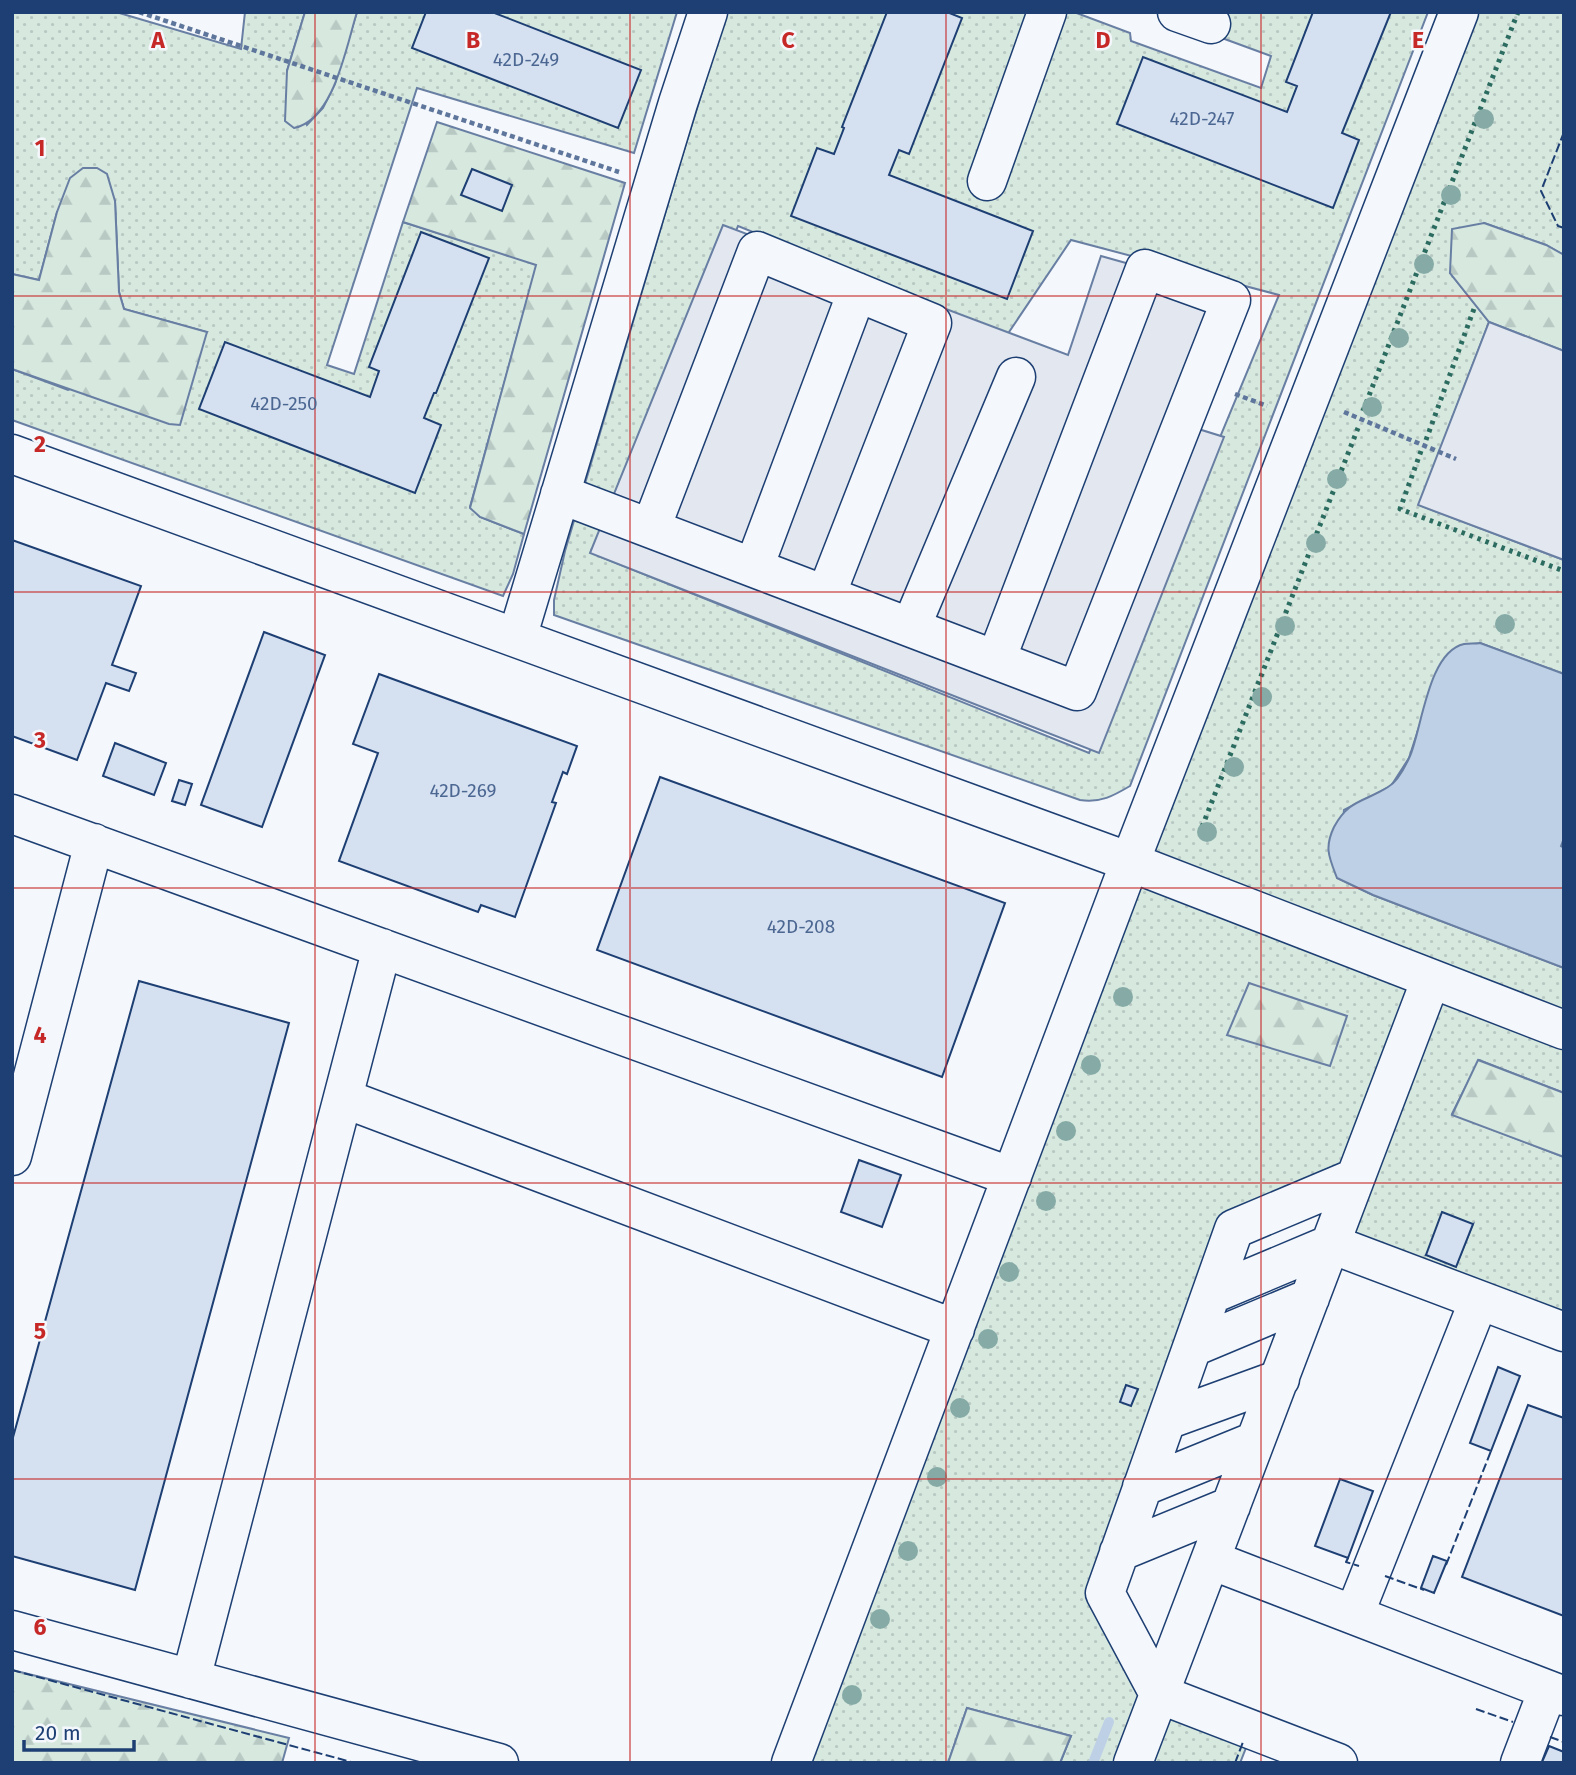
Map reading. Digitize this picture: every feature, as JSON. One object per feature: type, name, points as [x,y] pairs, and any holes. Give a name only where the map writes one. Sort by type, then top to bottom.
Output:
[{"type":"lane","points":[[517,638],[653,184],[708,12]]},
{"type":"lane","points":[[987,181],[1047,12]]},
{"type":"lane","points":[[792,1763],[1130,862],[1459,12]]},
{"type":"lane","points":[[651,528],[757,250],[932,323],[826,595]]},
{"type":"lane","points":[[560,494],[1077,691],[1231,300],[1145,269],[996,660]]},
{"type":"lane","points":[[754,567],[857,292]]},
{"type":"lane","points":[[911,627],[1016,377]]},
{"type":"lane","points":[[12,454],[1130,862],[1564,1031]]},
{"type":"lane","points":[[12,814],[1012,1177]]},
{"type":"lane","points":[[12,1156],[94,843]]},
{"type":"lane","points":[[191,1679],[383,948]]},
{"type":"lane","points":[[1133,1763],[1431,979]]},
{"type":"lane","points":[[343,1098],[955,1329]]},
{"type":"lane","points":[[1338,1763],[1159,1693],[1105,1593],[1234,1229],[1355,1178]]},
{"type":"lane","points":[[1212,1294],[1331,1244],[1564,1332]]},
{"type":"lane","points":[[1193,1347],[1310,1298]]},
{"type":"lane","points":[[1354,1615],[1479,1300]]},
{"type":"lane","points":[[1167,1420],[1280,1379]]},
{"type":"lane","points":[[1142,1487],[1255,1441]]},
{"type":"lane","points":[[1119,1552],[1231,1506]]},
{"type":"lane","points":[[1210,1560],[1556,1693],[1520,1763]]},
{"type":"lane","points":[[12,1630],[499,1763]]},
{"type":"path","points":[[139,12],[653,184]]},
{"type":"green space","points":[[12,12],[116,12],[241,49],[245,12],[305,12],[287,71],[307,125],[323,108],[335,84],[357,12],[677,12],[634,153],[417,88],[327,365],[354,374],[403,222],[537,264],[470,507],[480,517],[524,534],[513,574],[503,596],[12,420],[12,369],[68,390],[206,332],[124,309],[119,292],[115,201],[57,212],[39,280],[12,274]]},
{"type":"green space","points":[[305,12],[357,12],[343,62],[329,97],[308,122],[294,128],[285,121],[287,71]]},
{"type":"green space","points":[[727,12],[1074,12],[1130,33],[1131,41],[1261,88],[1271,56],[1162,16],[1163,12],[1428,12],[1130,786],[1106,798],[1080,800],[554,615],[554,600],[565,551]],"holes":[[[738,226],[1007,335],[1071,240],[1279,295],[1089,753],[596,555]]]},
{"type":"green space","points":[[1459,12],[1564,12],[1564,255],[1546,245],[1484,223],[1450,273],[1489,322],[1419,505],[1564,560],[1564,674],[1480,643],[1420,724],[1409,758],[1391,786],[1344,810],[1337,878],[1373,895],[1564,968],[1564,1093],[1479,1060],[1452,1114],[1564,1157],[1564,1332],[1331,1244],[1355,1179],[1234,1229],[1105,1593],[1159,1693],[1253,1730],[1240,1763],[1060,1763],[1071,1736],[967,1708],[948,1763],[791,1763]],"holes":[[[1473,1224],[1456,1266],[1426,1255]]]},
{"type":"green space","points":[[437,122],[625,183],[524,534],[480,517],[470,508],[536,265],[403,222]]},
{"type":"green space","points":[[83,168],[97,168],[107,174],[115,201],[119,292],[124,309],[207,332],[180,425],[169,424],[12,369],[12,274],[39,280],[57,212],[70,178]]},
{"type":"green space","points":[[1484,223],[1546,245],[1564,255],[1564,351],[1489,322],[1450,273],[1452,229]]},
{"type":"green space","points":[[1249,983],[1347,1016],[1330,1066],[1227,1035]]},
{"type":"green space","points":[[1478,1060],[1564,1093],[1564,1157],[1452,1115]]},
{"type":"green space","points":[[12,1670],[289,1738],[282,1763],[12,1763]]},
{"type":"green space","points":[[967,1708],[1071,1736],[1060,1763],[948,1763]]},
{"type":"shaded area","points":[[723,225],[1068,355],[1101,256],[1240,295],[1192,427],[1224,437],[1099,753],[590,553]]},
{"type":"shaded area","points":[[1489,322],[1564,351],[1564,560],[1418,505]]},
{"type":"water","points":[[1480,643],[1564,674],[1564,838],[1561,846],[1564,848],[1564,968],[1373,895],[1337,878],[1330,858],[1329,841],[1340,818],[1358,802],[1391,785],[1404,768],[1410,756],[1428,692],[1442,661],[1452,650],[1464,644]]},
{"type":"building","points":[[426,12],[492,12],[641,70],[618,128],[412,48]]},
{"type":"building","points":[[887,12],[947,12],[962,18],[909,154],[899,150],[889,175],[1033,231],[1007,299],[791,216],[817,148],[834,154]]},
{"type":"building","points":[[1313,12],[1391,12],[1342,133],[1359,140],[1333,208],[1117,124],[1143,57],[1287,112],[1297,86],[1286,82]]},
{"type":"building","points":[[472,169],[512,185],[502,211],[461,195]]},
{"type":"building","points":[[421,232],[489,258],[424,418],[441,425],[415,493],[199,409],[225,342],[370,397],[379,371],[369,367]]},
{"type":"building","points":[[12,540],[141,586],[112,665],[136,673],[129,691],[106,683],[77,760],[12,736]]},
{"type":"building","points":[[264,632],[325,655],[262,827],[201,805]]},
{"type":"building","points":[[379,674],[577,746],[567,774],[563,772],[552,802],[556,803],[515,917],[481,905],[478,912],[339,861],[378,753],[353,744]]},
{"type":"building","points":[[115,743],[166,763],[154,795],[103,776]]},
{"type":"building","points":[[660,777],[1005,903],[942,1077],[597,950]]},
{"type":"building","points":[[179,780],[192,784],[185,805],[172,801]]},
{"type":"building","points":[[139,981],[289,1023],[135,1590],[12,1556],[12,1441]]},
{"type":"building","points":[[859,1160],[901,1175],[882,1227],[841,1212]]},
{"type":"building","points":[[1442,1212],[1473,1224],[1456,1267],[1426,1255]]},
{"type":"building","points":[[1498,1367],[1520,1376],[1491,1451],[1470,1443]]},
{"type":"building","points":[[1126,1385],[1138,1389],[1131,1406],[1120,1402]]},
{"type":"building","points":[[1528,1405],[1564,1418],[1564,1616],[1462,1577]]},
{"type":"building","points":[[1340,1479],[1373,1491],[1348,1558],[1315,1546]]},
{"type":"building","points":[[1433,1556],[1447,1561],[1434,1593],[1421,1588]]},
{"type":"building","points":[[1549,1746],[1564,1752],[1564,1763],[1542,1762]]},
{"type":"waterway","points":[[1093,1763],[1109,1722]]},
{"type":"hedge","points":[[1363,411],[1518,12]]},
{"type":"hedge","points":[[1426,440],[1475,306]]},
{"type":"hedge","points":[[1202,827],[1358,428]]},
{"type":"hedge","points":[[1421,451],[1400,509],[1564,571]]},
{"type":"fence","points":[[1564,132],[1541,191],[1558,226],[1564,228]]},
{"type":"fence","points":[[1446,1565],[1491,1451]]},
{"type":"fence","points":[[1348,1558],[1346,1562],[1359,1566]]},
{"type":"fence","points":[[1385,1576],[1424,1590]]},
{"type":"fence","points":[[12,1670],[355,1763]]},
{"type":"fence","points":[[1476,1709],[1513,1722]]},
{"type":"fence","points":[[1550,1737],[1564,1742]]},
{"type":"fence","points":[[1235,1763],[1243,1742]]}]
